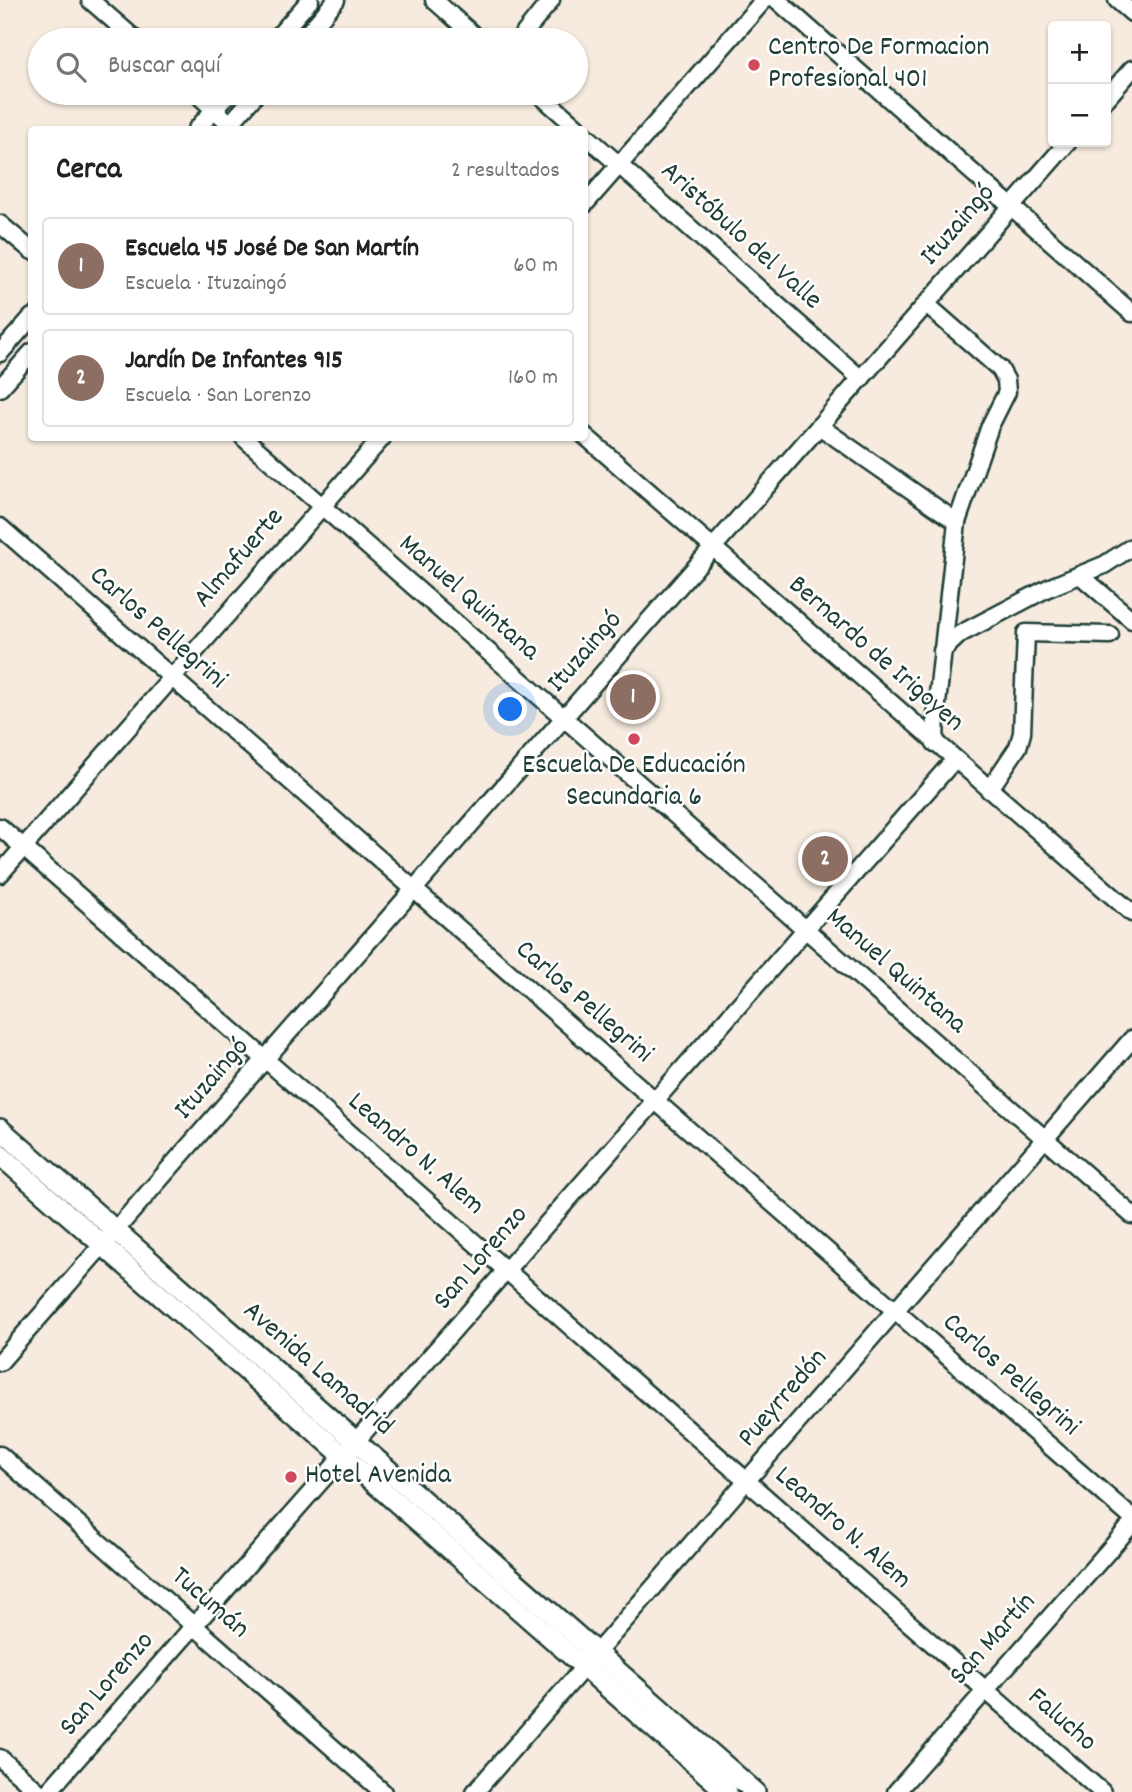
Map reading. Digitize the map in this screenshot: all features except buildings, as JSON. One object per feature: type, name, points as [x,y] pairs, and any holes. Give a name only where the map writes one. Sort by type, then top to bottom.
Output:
[{"type":"main road","name":"Avenida Lamadrid","points":[[0,1129],[109,1238],[591,1660],[755,1792]]},
{"type":"main road","name":"Avenida Lamadrid","points":[[0,1155],[109,1238]]},
{"type":"main road","name":"Avenida Lamadrid","points":[[591,1660],[727,1792]]},
{"type":"street","points":[[90,0],[122,28]]},
{"type":"street","points":[[286,28],[310,0]]},
{"type":"street","points":[[312,28],[336,0]]},
{"type":"street","points":[[433,0],[465,28]]},
{"type":"street","points":[[529,28],[551,0]]},
{"type":"street","points":[[588,201],[764,0]]},
{"type":"street","points":[[777,0],[1132,313]]},
{"type":"street","points":[[1117,0],[1132,13]]},
{"type":"street","points":[[1111,93],[1132,69]]},
{"type":"street","points":[[209,105],[229,126]]},
{"type":"street","points":[[199,126],[218,105]]},
{"type":"street","points":[[232,126],[248,105]]},
{"type":"street","points":[[552,105],[575,126]]},
{"type":"street","name":"Aristóbulo del Valle","points":[[588,137],[861,379]]},
{"type":"street","name":"Ituzaingó","points":[[0,1362],[1064,147]]},
{"type":"street","points":[[0,224],[28,248]]},
{"type":"street","points":[[926,303],[1000,369],[1006,380],[1007,392],[990,426],[957,522],[942,651],[935,743]]},
{"type":"street","points":[[0,353],[28,322]]},
{"type":"street","points":[[0,388],[28,356]]},
{"type":"street","points":[[819,426],[957,522]]},
{"type":"street","name":"Bernardo de Irigoyen","points":[[588,439],[1132,913]]},
{"type":"street","name":"Manuel Quintana","points":[[247,441],[1132,1215]]},
{"type":"street","name":"Almafuerte","points":[[0,874],[379,441]]},
{"type":"street","name":"Carlos Pellegrini","points":[[0,527],[1132,1518]]},
{"type":"street","points":[[942,651],[960,634],[1048,588],[1104,565],[1132,547]]},
{"type":"street","points":[[1080,575],[1132,620]]},
{"type":"street","points":[[989,790],[1018,747],[1022,733],[1026,633],[1110,635]]},
{"type":"street","name":"San Lorenzo","points":[[48,1792],[954,760]]},
{"type":"street","name":"Leandro N. Alem","points":[[0,827],[985,1689]]},
{"type":"street","name":"Pueyrredón","points":[[475,1792],[1132,1039]]},
{"type":"street","name":"Tucumán","points":[[0,1455],[383,1792]]},
{"type":"street","name":"San Martín","points":[[896,1792],[1132,1524]]},
{"type":"street","name":"Falucho","points":[[985,1689],[1102,1792]]},
{"type":"street","points":[[0,1758],[39,1792]]},
{"type":"place","name":"Centro De Formacion Profesional 401","points":[[754,65]]},
{"type":"place","name":"Escuela 45 José De San Martín","points":[[633,697]]},
{"type":"place","name":"Escuela De Educación Secundaria 6","points":[[634,739]]},
{"type":"place","name":"Jardín De Infantes 915","points":[[825,859]]},
{"type":"place","name":"Hotel Avenida","points":[[291,1477]]}]
